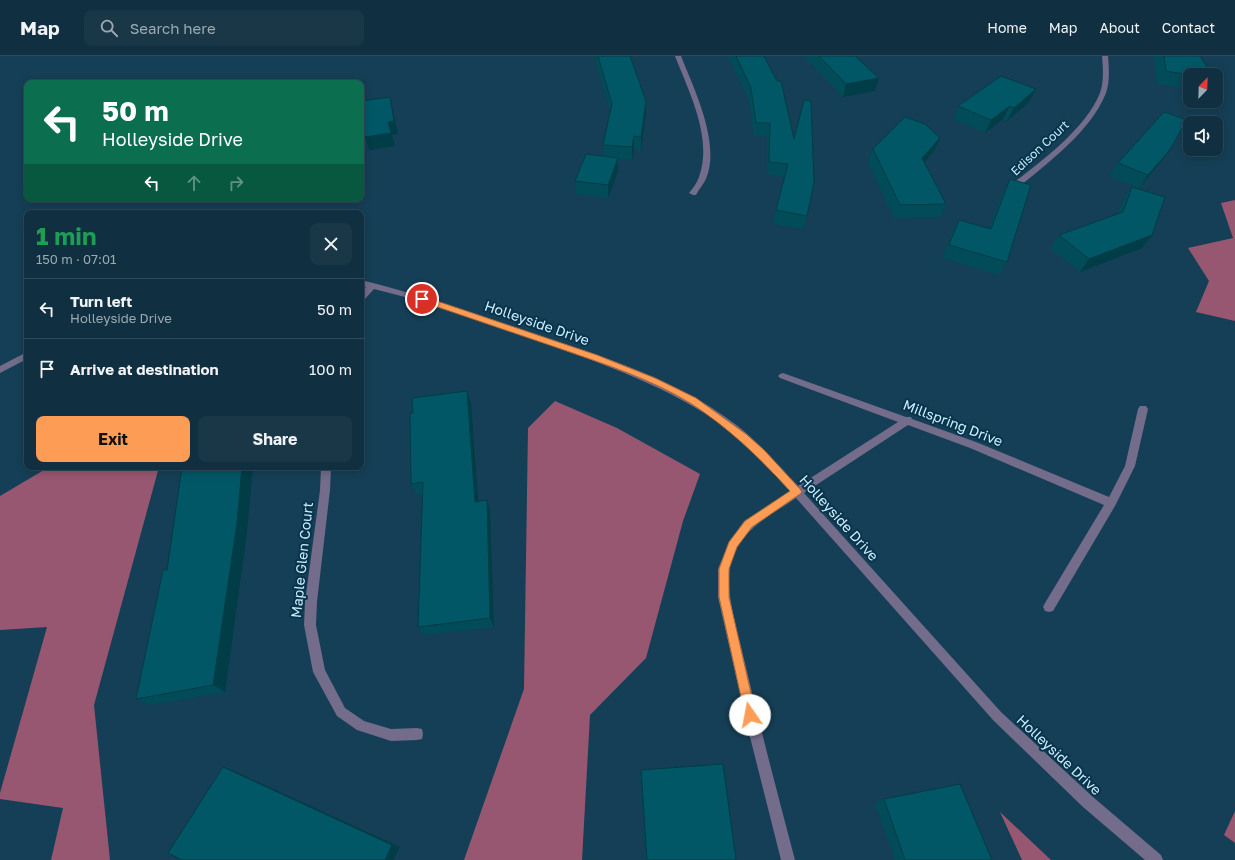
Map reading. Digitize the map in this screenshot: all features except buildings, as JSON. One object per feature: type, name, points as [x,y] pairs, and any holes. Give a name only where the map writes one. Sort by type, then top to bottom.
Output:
[{"type":"street","points":[[678,56],[699,111],[706,155],[702,178],[693,193]]},
{"type":"street","name":"Edison Court","points":[[1011,189],[1050,157],[1076,132],[1092,112],[1102,93],[1106,70],[1105,56]]},
{"type":"street","name":"Holleyside Drive","points":[[364,284],[407,294],[594,357],[652,380],[693,401],[732,428],[761,453],[797,492],[997,716],[1088,802],[1156,860]]},
{"type":"street","points":[[364,295],[373,285]]},
{"type":"street","points":[[0,370],[24,357]]},
{"type":"street","name":"Millspring Drive","points":[[782,376],[908,420],[973,445],[1111,503]]},
{"type":"street","points":[[1049,607],[1111,503],[1130,466],[1143,409]]},
{"type":"street","points":[[788,860],[754,729],[724,597],[724,569],[733,545],[748,524],[908,420]]},
{"type":"street","name":"Maple Glen Court","points":[[326,470],[325,490],[310,610],[310,625],[319,672],[341,712],[361,726],[391,735],[417,734]]},
{"type":"shaded area","points":[[1235,200],[1235,321],[1196,312],[1209,281],[1188,248],[1233,238],[1221,203]]},
{"type":"shaded area","points":[[555,401],[617,428],[700,474],[683,521],[646,658],[590,715],[582,860],[464,860],[524,689],[528,428]]},
{"type":"shaded area","points":[[44,470],[158,470],[94,705],[110,860],[51,860],[63,808],[0,799],[0,793],[47,627],[0,630],[0,496]]},
{"type":"shaded area","points":[[1235,811],[1235,843],[1224,835]]},
{"type":"shaded area","points":[[1000,812],[1051,860],[1022,860]]},
{"type":"route","points":[[422,299],[594,357],[652,380],[693,401],[732,428],[761,453],[797,492],[748,524],[733,545],[724,569],[724,597],[750,715]]}]
